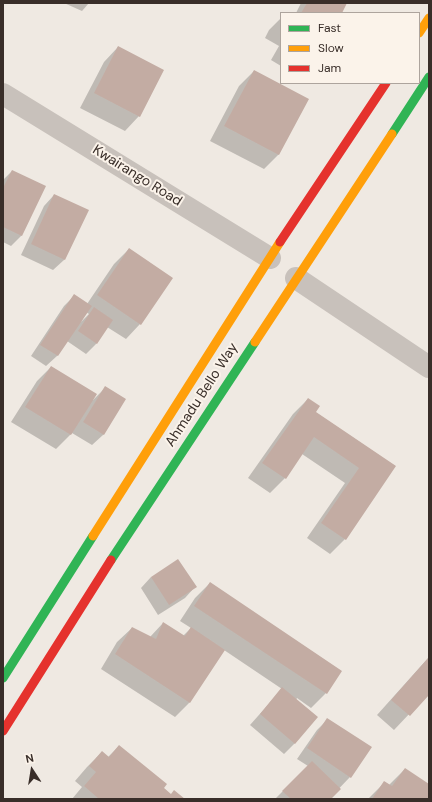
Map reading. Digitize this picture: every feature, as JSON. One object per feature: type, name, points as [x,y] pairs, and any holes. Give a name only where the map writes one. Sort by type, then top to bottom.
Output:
[{"type":"main road","points":[[420,32],[429,18]]},
{"type":"main road","name":"Ahmadu Bello Way","points":[[3,730],[88,594],[429,77]]},
{"type":"main road","name":"Ahmadu Bello Way","points":[[3,678],[270,258],[385,84]]},
{"type":"street","name":"Kwairango Road","points":[[3,94],[270,258]]},
{"type":"street","points":[[296,278],[429,367]]},
{"type":"building","points":[[307,3],[347,3],[342,12],[302,12]]},
{"type":"building","points":[[118,46],[164,70],[140,117],[94,93]]},
{"type":"building","points":[[254,70],[309,99],[279,155],[224,126]]},
{"type":"building","points":[[12,170],[46,186],[22,236],[3,227],[3,188]]},
{"type":"building","points":[[54,194],[89,210],[65,260],[31,244]]},
{"type":"building","points":[[129,248],[173,278],[141,325],[97,295]]},
{"type":"building","points":[[74,294],[92,306],[58,356],[40,345]]},
{"type":"building","points":[[94,307],[113,320],[97,344],[78,331]]},
{"type":"building","points":[[51,366],[97,394],[71,435],[25,407]]},
{"type":"building","points":[[105,386],[126,399],[104,435],[83,422]]},
{"type":"building","points":[[308,398],[320,406],[316,412],[396,466],[346,540],[321,523],[359,468],[314,437],[286,479],[262,463]]},
{"type":"building","points":[[178,559],[197,587],[169,605],[151,577]]},
{"type":"building","points":[[210,582],[342,671],[327,694],[194,606]]},
{"type":"building","points":[[163,622],[185,636],[191,627],[225,650],[190,703],[115,654],[132,627],[156,639]]},
{"type":"building","points":[[429,657],[429,695],[410,716],[391,700]]},
{"type":"building","points":[[282,687],[318,717],[295,744],[260,714]]},
{"type":"building","points":[[327,718],[372,747],[351,778],[307,748]]},
{"type":"building","points":[[119,745],[167,784],[164,788],[171,794],[174,790],[185,799],[99,799],[84,786],[96,772],[89,766],[102,751],[109,757]]},
{"type":"building","points":[[312,761],[341,789],[331,799],[291,799],[282,791]]},
{"type":"building","points":[[405,768],[429,784],[429,799],[372,799],[384,781],[392,786]]},
{"type":"traffic: fast","points":[[392,134],[429,77]]},
{"type":"traffic: fast","points":[[111,560],[255,342]]},
{"type":"traffic: fast","points":[[3,678],[93,536]]},
{"type":"traffic: slow","points":[[420,32],[429,18]]},
{"type":"traffic: slow","points":[[255,342],[392,134]]},
{"type":"traffic: slow","points":[[93,536],[280,242]]},
{"type":"traffic: jam","points":[[280,242],[385,84]]},
{"type":"traffic: jam","points":[[3,731],[111,560]]}]
